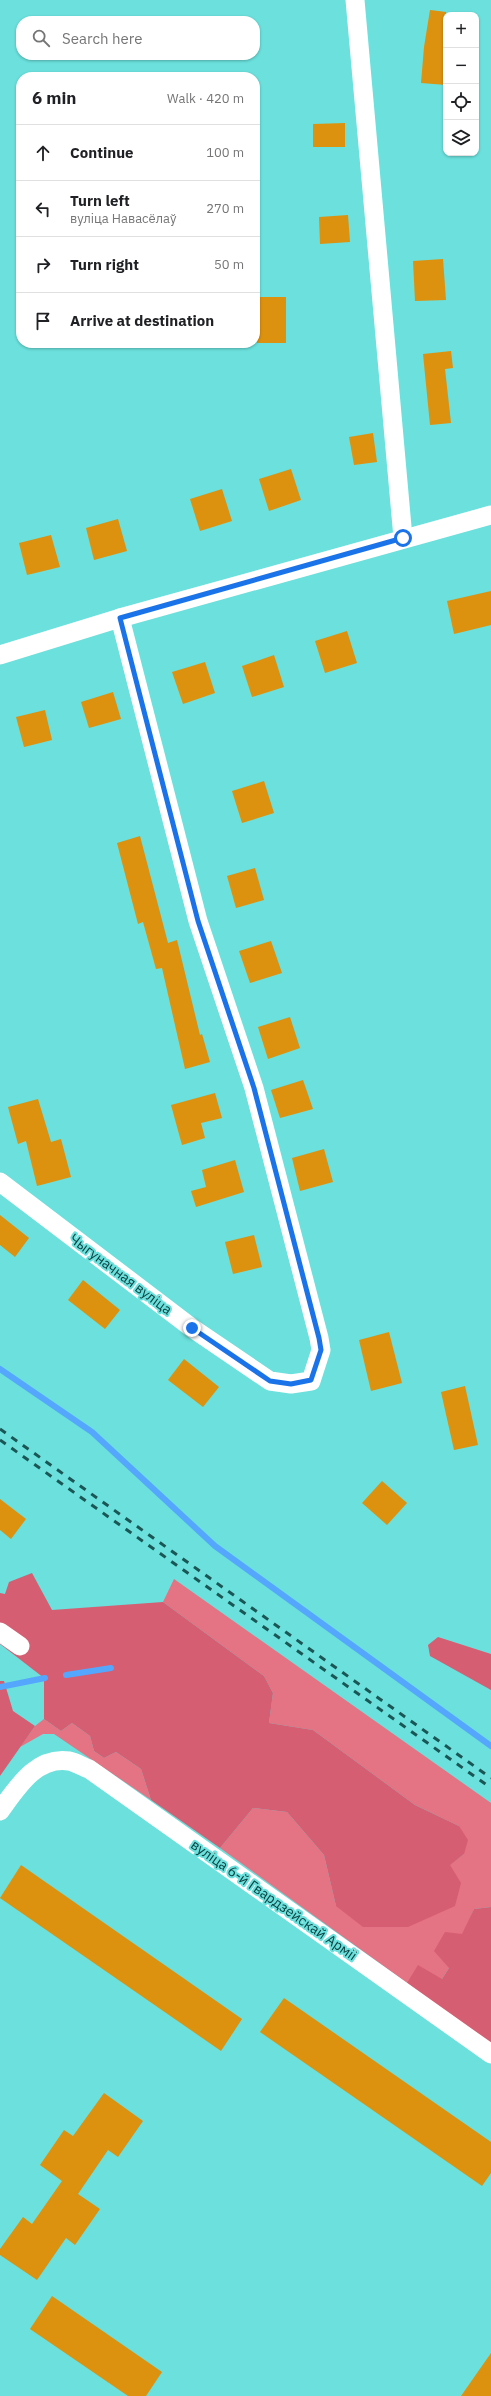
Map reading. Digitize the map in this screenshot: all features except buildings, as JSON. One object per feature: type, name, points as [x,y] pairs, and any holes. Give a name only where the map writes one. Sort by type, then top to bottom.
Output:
[{"type":"street","points":[[355,0],[403,538]]},
{"type":"street","points":[[0,655],[120,618],[403,538],[491,515]]},
{"type":"street","name":"Чыгуначная вуліца","points":[[0,1182],[192,1328],[270,1381],[291,1384],[311,1380],[321,1350],[319,1338],[254,1088],[198,921],[120,618]]},
{"type":"street","points":[[0,1632],[20,1646]]},
{"type":"street","name":"вуліца 6-й Гвардзейскай Арміі","points":[[0,1811],[32,1771],[52,1761],[70,1761],[89,1769],[491,2054]]},
{"type":"shaded area","points":[[32,1573],[52,1610],[163,1602],[264,1676],[273,1693],[269,1723],[313,1730],[415,1805],[459,1826],[468,1840],[464,1854],[450,1865],[461,1883],[455,1906],[408,1927],[363,1927],[336,1906],[324,1855],[287,1812],[253,1808],[220,1848],[151,1800],[141,1769],[116,1752],[104,1758],[94,1751],[90,1736],[72,1723],[61,1731],[44,1719],[44,1678],[0,1644],[0,1593],[5,1594],[9,1582]]},
{"type":"shaded area","points":[[174,1579],[491,1803],[491,1907],[474,1909],[449,1968],[442,1979],[407,1983],[220,1848],[253,1808],[287,1812],[324,1855],[336,1906],[449,1865],[464,1854],[459,1826],[415,1805],[313,1730],[269,1723],[273,1693],[264,1676],[163,1602]]},
{"type":"shaded area","points":[[438,1637],[491,1654],[491,1690],[430,1656],[428,1645]]},
{"type":"shaded area","points":[[0,1681],[4,1681],[13,1711],[35,1726],[0,1776]]},
{"type":"shaded area","points":[[44,1719],[61,1731],[72,1723],[90,1736],[94,1751],[104,1758],[116,1752],[141,1769],[151,1800],[54,1734],[43,1734],[20,1747],[35,1726]]},
{"type":"shaded area","points":[[491,1907],[491,2045],[407,1983],[418,1965],[442,1979],[449,1968],[434,1951],[445,1932],[462,1934],[474,1909]]},
{"type":"waterway","points":[[0,1369],[92,1432],[215,1546],[491,1746]]},
{"type":"waterway","points":[[66,1675],[111,1668]]},
{"type":"waterway","points":[[0,1687],[45,1678]]},
{"type":"railway","points":[[0,1429],[491,1778]]},
{"type":"railway","points":[[0,1440],[491,1788]]},
{"type":"route","points":[[192,1328],[270,1381],[291,1384],[311,1380],[321,1350],[254,1088],[198,921],[120,618],[403,538]]}]
